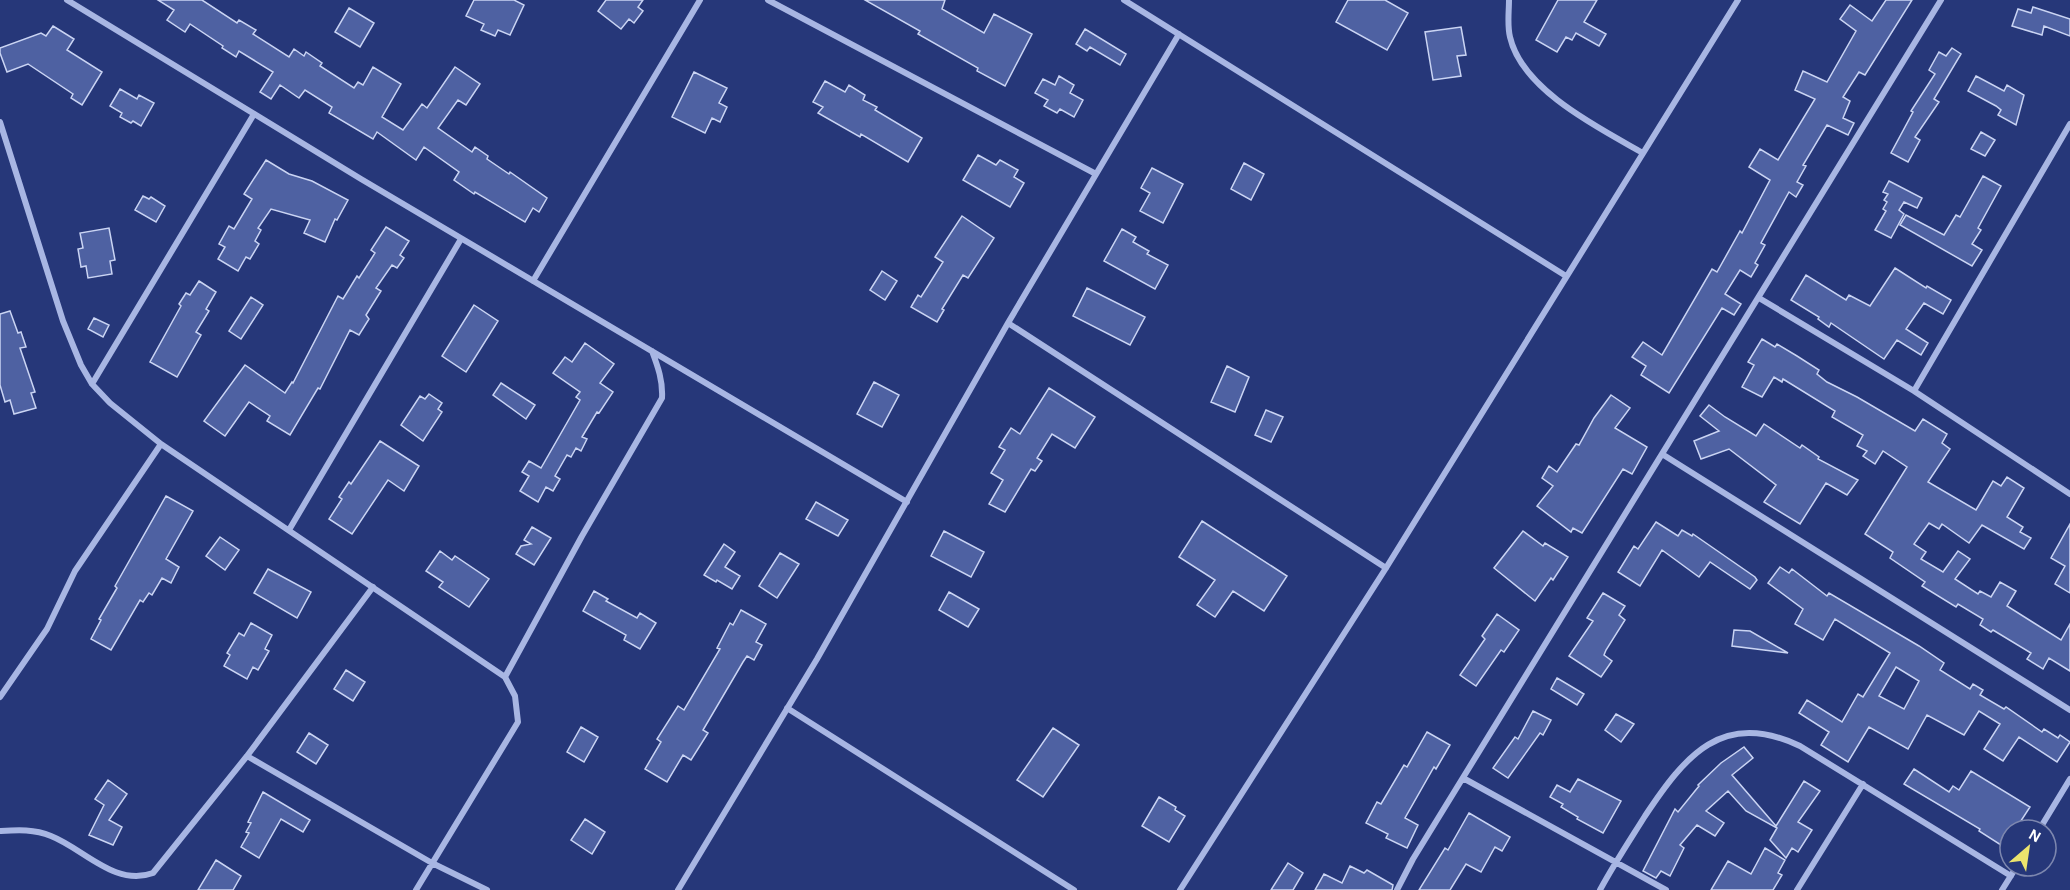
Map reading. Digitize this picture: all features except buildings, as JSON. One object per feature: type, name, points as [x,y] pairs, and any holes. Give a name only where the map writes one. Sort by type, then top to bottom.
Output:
[{"type":"street","points":[[68,0],[461,239],[907,502]]},
{"type":"street","points":[[533,281],[700,0]]},
{"type":"street","points":[[768,0],[1096,174]]},
{"type":"street","points":[[1124,0],[1566,276]]},
{"type":"street","points":[[1509,0],[1510,39],[1537,84],[1569,108],[1642,153]]},
{"type":"street","points":[[1180,890],[1386,568],[1738,0]]},
{"type":"street","points":[[1397,890],[1413,859],[1941,0]]},
{"type":"street","points":[[678,890],[787,708],[1008,323],[1179,34]]},
{"type":"street","points":[[92,384],[254,114]]},
{"type":"street","points":[[0,122],[63,321],[92,384],[110,403],[162,444],[505,676],[515,696],[518,722],[416,890]]},
{"type":"street","points":[[1914,391],[2070,124]]},
{"type":"street","points":[[289,530],[461,239]]},
{"type":"street","points":[[1759,298],[1914,391],[2070,494]]},
{"type":"street","points":[[1008,323],[1386,568]]},
{"type":"street","points":[[505,676],[582,536],[663,398],[660,371],[652,351]]},
{"type":"street","points":[[0,697],[47,629],[75,572],[162,444]]},
{"type":"street","points":[[1662,454],[2070,710]]},
{"type":"street","points":[[0,831],[27,830],[49,835],[67,843],[102,866],[121,874],[142,877],[153,873],[247,756],[373,588]]},
{"type":"street","points":[[787,708],[1074,890]]},
{"type":"street","points":[[1600,890],[1616,861],[1673,776],[1706,744],[1728,735],[1753,733],[1788,740],[1998,868]]},
{"type":"street","points":[[247,756],[432,863],[487,890]]},
{"type":"street","points":[[1463,778],[1666,890]]},
{"type":"street","points":[[2046,818],[2070,779]]},
{"type":"street","points":[[1797,890],[1863,784]]}]
